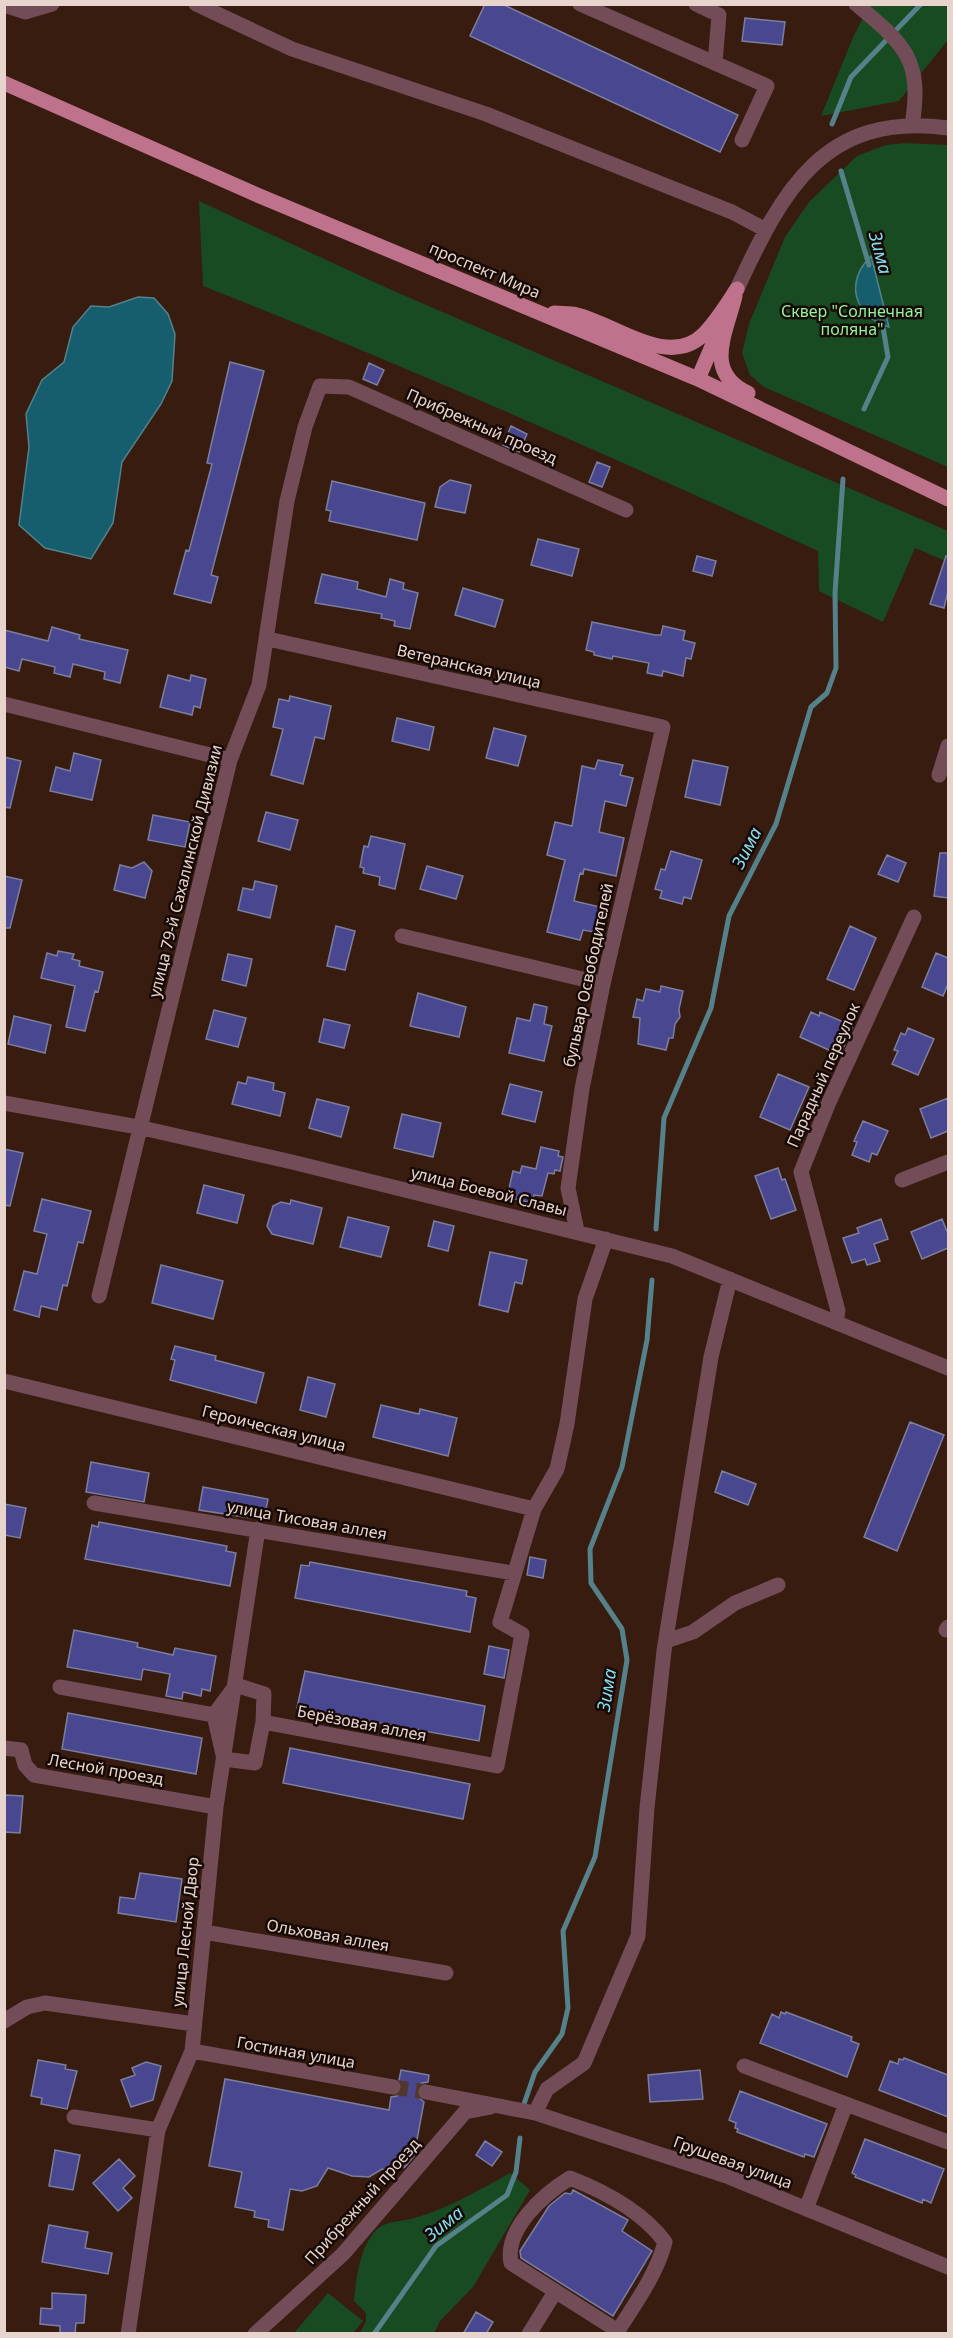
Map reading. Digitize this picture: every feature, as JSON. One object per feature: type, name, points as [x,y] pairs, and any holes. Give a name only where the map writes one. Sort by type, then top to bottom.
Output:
[{"type":"main road","name":"проспект Мира","points":[[4,83],[255,194],[698,379],[948,499]]},
{"type":"main road","points":[[540,312],[577,315],[655,347],[671,347],[687,344],[702,336],[737,289]]},
{"type":"main road","points":[[698,379],[737,289]]},
{"type":"main road","points":[[737,289],[722,345],[722,371],[738,388],[791,413],[819,437]]},
{"type":"street","points":[[4,5],[25,12],[52,4]]},
{"type":"street","points":[[196,4],[292,49],[486,114],[732,212],[764,229]]},
{"type":"street","points":[[580,4],[767,86],[742,140]]},
{"type":"street","points":[[696,4],[719,15],[715,63]]},
{"type":"street","points":[[856,4],[900,43],[909,57],[916,78],[917,98],[912,125]]},
{"type":"street","points":[[737,289],[764,229],[781,201],[816,161],[868,133],[912,125],[948,128]]},
{"type":"street","name":"Прибрежный проезд","points":[[320,386],[349,387],[626,510]]},
{"type":"street","name":"улица 79-й Сахалинской Дивизии","points":[[99,1296],[138,1127],[230,760],[259,686],[268,639],[287,501],[305,428],[320,386]]},
{"type":"street","name":"Ветеранская улица","points":[[268,639],[663,727]]},
{"type":"street","points":[[4,704],[230,760]]},
{"type":"street","name":"бульвар Освободителей","points":[[577,1231],[568,1188],[582,1089],[603,984],[663,727]]},
{"type":"street","points":[[939,775],[948,746]]},
{"type":"street","name":"Парадный переулок","points":[[836,1322],[838,1311],[801,1172],[829,1102],[914,917]]},
{"type":"street","points":[[402,936],[603,984]]},
{"type":"street","name":"улица Боевой Славы","points":[[4,1102],[138,1127],[577,1231],[672,1256],[948,1368]]},
{"type":"street","points":[[902,1180],[948,1162]]},
{"type":"street","points":[[513,1573],[524,1549],[534,1509],[557,1469],[567,1424],[585,1299],[606,1239]]},
{"type":"street","points":[[535,2113],[547,2089],[584,2063],[638,1936],[647,1808],[666,1641],[711,1357],[730,1279]]},
{"type":"street","name":"Героическая улица","points":[[4,1381],[534,1509]]},
{"type":"street","name":"улица Тисовая аллея","points":[[94,1503],[513,1573]]},
{"type":"street","name":"улица Лесной Двор","points":[[128,2334],[158,2130],[192,2051],[216,1807],[258,1529]]},
{"type":"street","name":"Берёзовая аллея","points":[[262,1722],[497,1766],[522,1634],[500,1622],[513,1573]]},
{"type":"street","points":[[666,1641],[693,1632],[735,1603],[778,1585]]},
{"type":"street","points":[[236,1685],[264,1694],[255,1763],[224,1759],[214,1715],[236,1685]]},
{"type":"street","points":[[60,1687],[214,1715]]},
{"type":"street","name":"Лесной проезд","points":[[4,1749],[21,1750],[25,1765],[34,1775],[216,1807]]},
{"type":"street","name":"Ольховая аллея","points":[[204,1932],[446,1973]]},
{"type":"street","points":[[4,2021],[27,2007],[45,2003],[194,2024]]},
{"type":"street","name":"Гостиная улица","points":[[192,2051],[393,2087]]},
{"type":"street","points":[[744,2066],[948,2142]]},
{"type":"street","points":[[426,2092],[500,2106]]},
{"type":"street","points":[[806,2209],[846,2104]]},
{"type":"street","name":"Прибрежный проезд","points":[[255,2334],[343,2254],[465,2112],[500,2106]]},
{"type":"street","name":"Грушевая улица","points":[[500,2106],[535,2113],[729,2177],[948,2267]]},
{"type":"street","points":[[74,2117],[158,2130]]},
{"type":"street","points":[[570,2178],[596,2188],[651,2223],[665,2242],[655,2269],[617,2332],[511,2263],[509,2249],[534,2206],[570,2178]]},
{"type":"street","points":[[529,2334],[555,2292]]},
{"type":"green space","points":[[870,5],[948,5],[948,40],[899,101],[821,116],[854,35]]},
{"type":"green space","name":"Сквер \"Солнечная поляна\"","points":[[905,143],[948,145],[948,467],[764,387],[750,375],[742,353],[749,324],[785,237],[809,202],[857,156],[886,145]]},
{"type":"green space","points":[[199,201],[387,288],[948,531],[948,562],[915,548],[883,622],[819,591],[818,551],[512,414],[203,286]]},
{"type":"green space","points":[[510,2173],[530,2190],[473,2287],[440,2321],[434,2333],[360,2333],[366,2321],[366,2313],[354,2301],[357,2275],[364,2250],[372,2235],[386,2224],[439,2210]]},
{"type":"green space","points":[[328,2293],[363,2321],[353,2333],[294,2333]]},
{"type":"water","points":[[871,256],[889,327],[868,315],[861,307],[857,297],[858,277]]},
{"type":"water","points":[[138,297],[154,298],[168,314],[175,334],[172,381],[161,404],[122,462],[113,523],[91,559],[45,548],[19,525],[29,447],[26,414],[42,380],[64,362],[73,327],[91,306],[109,307]]},
{"type":"building","points":[[485,4],[502,4],[738,115],[720,152],[470,36]]},
{"type":"building","points":[[745,18],[785,22],[782,45],[742,41]]},
{"type":"building","points":[[230,362],[264,371],[211,575],[218,577],[211,603],[174,594],[186,550],[189,551],[212,464],[207,463]]},
{"type":"building","points":[[369,363],[384,370],[377,385],[363,379]]},
{"type":"building","points":[[511,426],[527,434],[519,452],[503,445]]},
{"type":"building","points":[[597,462],[610,467],[602,487],[589,482]]},
{"type":"building","points":[[450,480],[471,485],[465,513],[435,507],[440,487]]},
{"type":"building","points":[[332,481],[425,503],[417,540],[329,521],[331,511],[326,510]]},
{"type":"building","points":[[538,539],[579,549],[572,576],[531,565]]},
{"type":"building","points":[[697,556],[716,561],[712,576],[693,571]]},
{"type":"building","points":[[946,556],[948,556],[948,591],[944,608],[930,604]]},
{"type":"building","points":[[322,574],[358,582],[357,589],[386,597],[390,579],[404,583],[403,589],[418,593],[410,629],[394,626],[395,621],[381,618],[382,614],[315,603]]},
{"type":"building","points":[[463,588],[503,600],[495,627],[455,615]]},
{"type":"building","points":[[592,622],[655,635],[661,635],[663,626],[685,631],[683,640],[695,643],[691,659],[686,658],[683,676],[663,671],[662,676],[647,673],[649,663],[594,655],[594,652],[586,650]]},
{"type":"building","points":[[52,627],[80,635],[79,639],[128,650],[120,683],[104,679],[105,672],[73,664],[70,677],[54,673],[55,667],[22,659],[19,671],[4,667],[4,630],[48,641]]},
{"type":"building","points":[[168,675],[190,681],[191,675],[206,679],[200,708],[194,706],[192,715],[160,707]]},
{"type":"building","points":[[290,696],[331,706],[324,739],[315,737],[303,784],[271,775],[283,729],[273,727],[279,699],[289,701]]},
{"type":"building","points":[[397,718],[434,727],[429,750],[392,741]]},
{"type":"building","points":[[494,728],[526,736],[518,766],[486,758]]},
{"type":"building","points":[[74,753],[101,760],[92,800],[50,791],[56,767],[70,771]]},
{"type":"building","points":[[4,757],[21,761],[10,808],[4,807]]},
{"type":"building","points":[[598,760],[623,765],[620,775],[633,778],[626,806],[605,801],[599,832],[624,838],[616,876],[584,869],[583,874],[580,873],[574,901],[600,907],[594,932],[583,930],[580,940],[547,932],[565,860],[547,855],[555,822],[572,826],[582,766],[595,769]]},
{"type":"building","points":[[693,760],[728,767],[720,805],[685,797]]},
{"type":"building","points":[[266,812],[298,820],[290,850],[258,841]]},
{"type":"building","points":[[153,815],[190,822],[185,847],[148,840]]},
{"type":"building","points":[[371,836],[405,844],[395,889],[379,885],[380,877],[363,873],[364,868],[360,867],[364,846],[368,847]]},
{"type":"building","points":[[671,851],[702,860],[691,899],[684,897],[682,904],[660,898],[662,891],[655,889],[661,869],[665,870]]},
{"type":"building","points":[[940,853],[948,853],[948,898],[934,896]]},
{"type":"building","points":[[887,855],[906,863],[898,882],[878,874]]},
{"type":"building","points":[[144,862],[152,871],[145,898],[114,890],[120,865],[132,868]]},
{"type":"building","points":[[427,866],[463,876],[456,899],[420,889]]},
{"type":"building","points":[[4,876],[22,880],[10,928],[4,928]]},
{"type":"building","points":[[255,881],[277,886],[270,918],[238,910],[243,888],[253,890]]},
{"type":"building","points":[[336,926],[355,931],[345,970],[327,966]]},
{"type":"building","points":[[850,926],[876,938],[854,990],[827,979]]},
{"type":"building","points":[[58,951],[74,954],[72,959],[80,961],[79,966],[103,972],[98,992],[95,991],[85,1031],[66,1027],[75,986],[41,978],[47,953],[57,956]]},
{"type":"building","points":[[936,953],[948,958],[948,984],[943,996],[922,987]]},
{"type":"building","points":[[228,954],[252,959],[246,986],[222,980]]},
{"type":"building","points":[[661,986],[683,991],[679,1009],[680,1017],[675,1024],[673,1038],[669,1038],[666,1050],[638,1044],[640,1018],[633,1017],[637,999],[643,1001],[646,989],[660,992]]},
{"type":"building","points":[[418,993],[466,1007],[459,1037],[410,1026]]},
{"type":"building","points":[[534,1004],[547,1007],[544,1024],[552,1026],[544,1061],[509,1053],[517,1018],[530,1021]]},
{"type":"building","points":[[214,1010],[246,1018],[238,1047],[206,1039]]},
{"type":"building","points":[[811,1012],[819,1016],[820,1012],[853,1026],[840,1055],[800,1037]]},
{"type":"building","points":[[14,1016],[51,1025],[45,1053],[8,1044]]},
{"type":"building","points":[[324,1019],[350,1025],[344,1048],[319,1042]]},
{"type":"building","points":[[908,1028],[934,1039],[918,1075],[892,1064],[898,1051],[894,1050],[901,1033],[905,1035]]},
{"type":"building","points":[[778,1074],[809,1087],[790,1130],[760,1117]]},
{"type":"building","points":[[248,1077],[274,1083],[273,1090],[285,1093],[280,1116],[232,1104],[238,1082],[246,1084]]},
{"type":"building","points":[[510,1084],[542,1092],[535,1122],[502,1114]]},
{"type":"building","points":[[948,1098],[948,1131],[931,1138],[920,1109]]},
{"type":"building","points":[[317,1099],[349,1107],[341,1137],[309,1128]]},
{"type":"building","points":[[402,1114],[441,1123],[433,1157],[394,1148]]},
{"type":"building","points":[[863,1121],[888,1131],[877,1155],[872,1153],[869,1162],[852,1155],[857,1142],[854,1141]]},
{"type":"building","points":[[541,1147],[559,1151],[558,1156],[563,1157],[560,1171],[555,1170],[554,1174],[548,1173],[542,1196],[534,1195],[532,1203],[507,1197],[513,1171],[520,1173],[522,1166],[536,1169]]},
{"type":"building","points":[[4,1149],[23,1153],[10,1206],[4,1205]]},
{"type":"building","points":[[778,1168],[782,1180],[785,1179],[796,1210],[771,1219],[755,1176]]},
{"type":"building","points":[[204,1185],[244,1195],[237,1223],[197,1213]]},
{"type":"building","points":[[42,1199],[91,1211],[83,1243],[78,1242],[67,1286],[63,1285],[57,1310],[41,1306],[39,1317],[14,1310],[24,1271],[37,1274],[47,1234],[34,1231]]},
{"type":"building","points":[[291,1200],[322,1208],[313,1244],[272,1234],[267,1226],[273,1206],[281,1202],[290,1204]]},
{"type":"building","points":[[348,1217],[389,1227],[381,1257],[340,1247]]},
{"type":"building","points":[[881,1219],[888,1239],[874,1244],[880,1261],[867,1265],[865,1259],[852,1263],[843,1238],[859,1233],[857,1228]]},
{"type":"building","points":[[942,1219],[948,1234],[948,1248],[922,1259],[911,1232]]},
{"type":"building","points":[[434,1221],[454,1226],[448,1251],[428,1246]]},
{"type":"building","points":[[490,1252],[527,1260],[522,1284],[515,1282],[508,1312],[479,1305]]},
{"type":"building","points":[[161,1265],[223,1281],[213,1319],[152,1303]]},
{"type":"building","points":[[175,1346],[216,1356],[215,1360],[264,1373],[256,1403],[170,1380],[175,1360],[171,1359]]},
{"type":"building","points":[[308,1377],[335,1384],[326,1417],[300,1410]]},
{"type":"building","points":[[381,1405],[419,1414],[420,1409],[457,1418],[448,1456],[373,1437]]},
{"type":"building","points":[[910,1422],[944,1435],[897,1551],[864,1537]]},
{"type":"building","points":[[91,1462],[149,1473],[144,1502],[86,1492]]},
{"type":"building","points":[[722,1471],[756,1484],[748,1505],[715,1492]]},
{"type":"building","points":[[203,1487],[268,1499],[264,1520],[199,1510]]},
{"type":"building","points":[[4,1504],[26,1508],[20,1538],[4,1535]]},
{"type":"building","points":[[99,1522],[227,1546],[226,1551],[236,1553],[230,1586],[85,1559],[92,1525],[98,1527]]},
{"type":"building","points":[[530,1557],[546,1560],[543,1578],[527,1575]]},
{"type":"building","points":[[310,1562],[467,1591],[466,1596],[476,1598],[470,1632],[295,1598],[301,1565],[309,1566]]},
{"type":"building","points":[[74,1630],[138,1643],[137,1647],[173,1655],[175,1648],[216,1656],[210,1691],[202,1689],[201,1696],[183,1692],[182,1699],[166,1696],[170,1674],[143,1669],[141,1680],[67,1667]]},
{"type":"building","points":[[489,1646],[509,1650],[504,1678],[484,1674]]},
{"type":"building","points":[[305,1671],[485,1706],[479,1741],[297,1708]]},
{"type":"building","points":[[68,1713],[202,1738],[196,1774],[62,1749]]},
{"type":"building","points":[[290,1748],[470,1784],[463,1819],[283,1783]]},
{"type":"building","points":[[4,1795],[23,1796],[20,1833],[4,1832]]},
{"type":"building","points":[[140,1873],[182,1879],[176,1922],[118,1913],[120,1897],[135,1899]]},
{"type":"building","points":[[781,2012],[852,2037],[851,2041],[859,2044],[847,2077],[760,2043],[772,2014],[779,2018]]},
{"type":"building","points":[[904,2058],[948,2075],[948,2117],[879,2090],[890,2061],[898,2064],[899,2059]]},
{"type":"building","points":[[38,2060],[66,2065],[65,2069],[77,2071],[67,2109],[41,2104],[42,2098],[31,2096]]},
{"type":"building","points":[[146,2062],[161,2066],[153,2100],[131,2107],[121,2080],[135,2075],[132,2068]]},
{"type":"building","points":[[401,2070],[429,2075],[428,2082],[422,2083],[417,2090],[417,2096],[424,2102],[414,2156],[405,2167],[393,2172],[382,2169],[369,2177],[352,2176],[328,2168],[317,2186],[302,2191],[290,2189],[283,2230],[268,2227],[269,2220],[254,2217],[255,2211],[235,2207],[242,2172],[209,2166],[225,2079],[389,2110],[391,2097],[397,2096],[402,2089],[399,2080]]},
{"type":"building","points":[[700,2070],[703,2099],[650,2102],[648,2075]]},
{"type":"building","points":[[740,2091],[827,2124],[814,2157],[805,2154],[804,2157],[737,2132],[736,2123],[729,2120]]},
{"type":"building","points":[[865,2139],[944,2169],[931,2203],[923,2199],[922,2203],[855,2177],[856,2175],[852,2173]]},
{"type":"building","points":[[485,2141],[502,2152],[492,2166],[476,2155]]},
{"type":"building","points":[[55,2150],[80,2155],[73,2190],[49,2186]]},
{"type":"building","points":[[119,2159],[135,2176],[123,2188],[132,2198],[118,2211],[93,2183]]},
{"type":"building","points":[[573,2190],[628,2220],[622,2231],[652,2251],[613,2316],[521,2258],[520,2251],[549,2206],[565,2193],[571,2194]]},
{"type":"building","points":[[49,2225],[88,2232],[85,2248],[112,2253],[108,2274],[42,2262]]},
{"type":"building","points":[[52,2293],[86,2295],[84,2323],[76,2323],[75,2334],[60,2334],[60,2326],[40,2324],[41,2308],[52,2309]]},
{"type":"building","points":[[476,2312],[493,2322],[486,2334],[463,2334]]},
{"type":"waterway","name":"Зима","points":[[832,124],[851,77],[921,4]]},
{"type":"waterway","name":"Зима","points":[[841,171],[869,265]]},
{"type":"waterway","name":"Зима","points":[[864,409],[888,357],[882,321]]},
{"type":"waterway","name":"Зима","points":[[656,1229],[664,1118],[711,1008],[729,916],[776,824],[811,707],[827,693],[836,668],[835,593],[843,479]]},
{"type":"waterway","name":"Зима","points":[[524,2104],[535,2072],[562,2034],[568,2008],[563,1931],[595,1857],[627,1660],[622,1629],[591,1583],[590,1549],[622,1467],[647,1340],[652,1280]]},
{"type":"waterway","name":"Зима","points":[[374,2334],[436,2246],[507,2195],[516,2172],[520,2138]]},
{"type":"tunnel","points":[[393,2087],[426,2092]]}]
